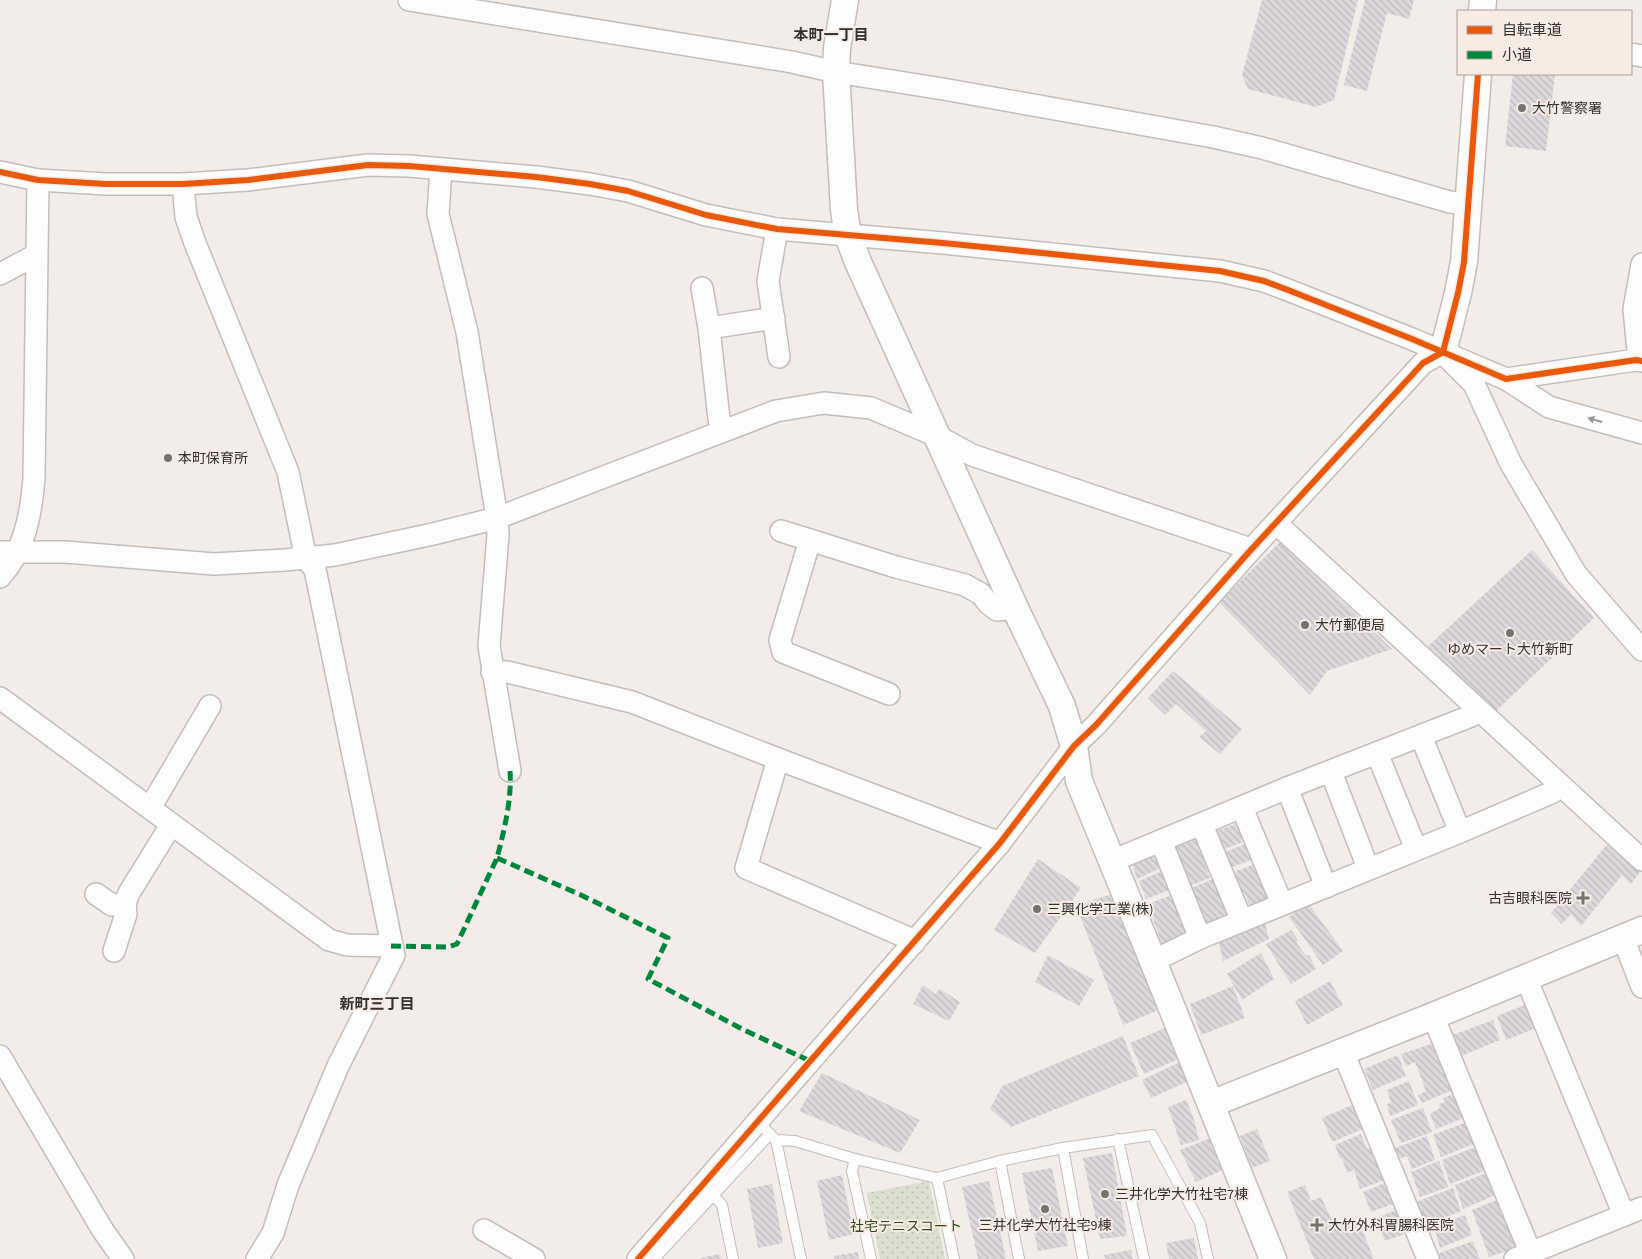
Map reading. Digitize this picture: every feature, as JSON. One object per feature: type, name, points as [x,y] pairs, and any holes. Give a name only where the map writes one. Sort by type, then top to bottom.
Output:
[{"type":"street","points":[[409,0],[792,62],[836,72],[1214,137],[1262,148],[1450,202],[1468,204]]},
{"type":"street","points":[[845,0],[836,72],[844,210],[848,236],[858,262],[1015,608],[1062,706],[1074,746],[1079,781],[1273,1259]]},
{"type":"street","points":[[638,1259],[699,1190],[768,1132],[914,943],[1000,843],[1074,746],[1102,718],[1249,552],[1277,524],[1423,363],[1443,352],[1464,262],[1478,75]]},
{"type":"street","points":[[0,172],[38,180],[106,184],[183,184],[248,180],[368,166],[409,166],[536,177],[590,184],[628,191],[706,215],[777,229],[943,243],[1220,271],[1272,284],[1443,352],[1506,379],[1549,408],[1642,433]]},
{"type":"street","points":[[441,169],[438,214],[467,332],[497,518],[498,535],[489,646],[510,771]]},
{"type":"street","points":[[0,577],[10,566],[9,552],[31,509],[34,479],[38,180]]},
{"type":"street","points":[[183,184],[186,217],[288,472],[306,558],[315,569],[394,955],[338,1066],[288,1185],[273,1233],[257,1259]]},
{"type":"street","points":[[777,229],[768,281],[779,357]]},
{"type":"street","points":[[0,274],[36,255]]},
{"type":"street","points":[[1506,379],[1639,361],[1634,308],[1642,264]]},
{"type":"street","points":[[702,288],[709,328],[719,419],[723,431]]},
{"type":"street","points":[[709,328],[774,318]]},
{"type":"street","points":[[1443,352],[1474,384],[1511,464],[1576,574],[1642,650]]},
{"type":"street","points":[[9,552],[65,552],[214,564],[335,555],[497,518],[776,411],[824,403],[871,408],[937,436],[972,455],[1242,546],[1249,552]]},
{"type":"street","points":[[1277,524],[1642,860]]},
{"type":"street","points":[[781,530],[896,567],[965,585],[981,594],[997,610],[1015,608]]},
{"type":"street","points":[[810,540],[780,640],[784,652],[889,694]]},
{"type":"street","points":[[492,672],[507,672],[632,702],[1000,843]]},
{"type":"street","points":[[0,698],[329,940],[347,944],[391,946]]},
{"type":"street","points":[[150,808],[210,706]]},
{"type":"street","points":[[1112,861],[1287,788],[1471,716],[1478,710]]},
{"type":"street","points":[[1422,736],[1460,832]]},
{"type":"street","points":[[1377,753],[1416,849]]},
{"type":"street","points":[[778,759],[746,868],[906,937],[914,943]]},
{"type":"street","points":[[1331,772],[1368,868]]},
{"type":"street","points":[[1153,961],[1200,938],[1553,792],[1559,785]]},
{"type":"street","points":[[1287,788],[1326,887]]},
{"type":"street","points":[[1242,808],[1282,904]]},
{"type":"street","points":[[114,951],[126,914],[129,893],[171,825]]},
{"type":"street","points":[[1202,825],[1242,921]]},
{"type":"street","points":[[1161,841],[1200,938]]},
{"type":"street","points":[[96,894],[112,905],[126,904]]},
{"type":"street","points":[[1211,1104],[1433,1016],[1632,934],[1642,987]]},
{"type":"street","points":[[1433,1016],[1526,1257],[1633,1211],[1526,978]]},
{"type":"street","points":[[1342,1052],[1428,1259]]},
{"type":"street","points":[[0,1056],[102,1229],[123,1259]]},
{"type":"street","points":[[484,1230],[534,1259]]},
{"type":"lane","points":[[768,1132],[855,1159],[937,1178],[1000,1160],[1118,1138],[1152,1135],[1200,1224],[1208,1259]]},
{"type":"lane","points":[[654,1259],[768,1132]]},
{"type":"lane","points":[[768,1132],[801,1259]]},
{"type":"lane","points":[[1118,1138],[1144,1259]]},
{"type":"lane","points":[[1063,1148],[1084,1259]]},
{"type":"lane","points":[[855,1159],[852,1171],[871,1259]]},
{"type":"lane","points":[[1000,1160],[1020,1259]]},
{"type":"lane","points":[[937,1178],[954,1259]]},
{"type":"lane","points":[[713,1195],[722,1206],[733,1259]]},
{"type":"green space","name":"社宅テニスコート","points":[[929,1181],[945,1259],[880,1259],[867,1193]]},
{"type":"building","points":[[1262,0],[1358,0],[1334,100],[1316,107],[1248,89],[1242,75]]},
{"type":"building","points":[[1365,0],[1414,0],[1409,19],[1387,13],[1367,91],[1344,85]]},
{"type":"building","points":[[1513,75],[1555,75],[1546,151],[1505,146]]},
{"type":"building","name":"大竹郵便局","points":[[1280,542],[1392,649],[1327,671],[1310,695],[1219,602]]},
{"type":"building","name":"ゆめマート大竹新町","points":[[1532,550],[1594,618],[1494,713],[1425,649]]},
{"type":"building","points":[[1173,671],[1242,729],[1220,754],[1199,737],[1206,731],[1176,704],[1165,715],[1148,698]]},
{"type":"building","points":[[1240,823],[1246,841],[1217,852],[1209,833]]},
{"type":"building","points":[[1201,836],[1209,855],[1203,857],[1210,878],[1186,887],[1174,846]]},
{"type":"building","points":[[1250,842],[1257,858],[1224,870],[1225,852]]},
{"type":"building","name":"古吉眼科医院","points":[[1608,843],[1640,872],[1631,884],[1622,875],[1581,926],[1571,914],[1562,924],[1551,913]]},
{"type":"building","points":[[1158,849],[1165,866],[1137,879],[1132,863]]},
{"type":"building","name":"三興化学工業(株)","points":[[1038,859],[1081,888],[1035,953],[994,930]]},
{"type":"building","points":[[1253,865],[1256,870],[1263,868],[1277,902],[1251,909],[1244,892],[1235,895],[1228,874]]},
{"type":"building","points":[[1167,869],[1175,888],[1146,899],[1139,881]]},
{"type":"building","points":[[1217,877],[1234,917],[1205,929],[1187,890]]},
{"type":"building","points":[[1114,893],[1161,1009],[1123,1025],[1076,906]]},
{"type":"building","points":[[1174,894],[1190,938],[1163,948],[1148,904]]},
{"type":"building","points":[[1308,903],[1343,951],[1323,965],[1289,917]]},
{"type":"building","points":[[1265,923],[1269,939],[1223,961],[1218,939]]},
{"type":"building","points":[[1291,930],[1298,940],[1296,942],[1306,956],[1309,955],[1316,969],[1291,984],[1266,944]]},
{"type":"building","points":[[1261,953],[1274,979],[1242,1000],[1227,974]]},
{"type":"building","points":[[1048,955],[1094,980],[1079,1006],[1035,982]]},
{"type":"building","points":[[1330,981],[1343,1005],[1307,1025],[1295,1001]]},
{"type":"building","points":[[923,985],[935,994],[940,989],[960,1002],[949,1021],[913,1004]]},
{"type":"building","points":[[1233,986],[1245,1018],[1201,1035],[1190,1004]]},
{"type":"building","points":[[1532,1002],[1541,1026],[1506,1040],[1497,1016]]},
{"type":"building","points":[[1493,1020],[1500,1040],[1461,1056],[1453,1035]]},
{"type":"building","points":[[1167,1027],[1181,1058],[1144,1074],[1130,1043]]},
{"type":"building","points":[[1123,1036],[1139,1076],[1011,1127],[990,1109],[1002,1086]]},
{"type":"building","points":[[1437,1042],[1455,1089],[1422,1103],[1418,1095],[1426,1091],[1415,1062],[1406,1066],[1401,1054]]},
{"type":"building","points":[[1398,1055],[1406,1076],[1373,1090],[1364,1069]]},
{"type":"building","points":[[1180,1062],[1189,1081],[1151,1098],[1142,1080]]},
{"type":"building","points":[[822,1073],[920,1120],[900,1153],[799,1111]]},
{"type":"building","points":[[1409,1081],[1418,1105],[1390,1116],[1387,1104],[1391,1103],[1387,1090]]},
{"type":"building","points":[[1456,1093],[1466,1117],[1436,1129],[1430,1114],[1440,1108],[1439,1104],[1445,1102],[1443,1098]]},
{"type":"building","points":[[1186,1100],[1194,1119],[1199,1140],[1181,1145],[1168,1107]]},
{"type":"building","points":[[1352,1105],[1363,1129],[1332,1142],[1322,1118]]},
{"type":"building","points":[[1423,1108],[1432,1132],[1401,1143],[1391,1120]]},
{"type":"building","points":[[1467,1122],[1476,1143],[1441,1157],[1433,1135]]},
{"type":"building","points":[[1257,1129],[1270,1161],[1252,1168],[1240,1136]]},
{"type":"building","points":[[1361,1134],[1367,1149],[1374,1146],[1387,1179],[1360,1189],[1354,1170],[1347,1173],[1335,1145]]},
{"type":"building","points":[[1427,1136],[1435,1160],[1412,1169],[1407,1156],[1396,1160],[1393,1149]]},
{"type":"building","points":[[1211,1138],[1223,1170],[1196,1182],[1180,1150]]},
{"type":"building","points":[[1478,1146],[1486,1170],[1450,1184],[1442,1160]]},
{"type":"building","name":"三井化学大竹社宅7棟","points":[[1112,1153],[1127,1236],[1100,1239],[1083,1158]]},
{"type":"building","points":[[1439,1161],[1448,1187],[1420,1197],[1411,1172]]},
{"type":"building","name":"三井化学大竹社宅9棟","points":[[1052,1168],[1068,1246],[1038,1251],[1022,1173]]},
{"type":"building","points":[[1492,1171],[1500,1193],[1463,1209],[1455,1185]]},
{"type":"building","points":[[842,1175],[854,1234],[829,1240],[817,1181]]},
{"type":"building","points":[[989,1181],[1006,1259],[978,1259],[962,1187]]},
{"type":"building","points":[[1390,1181],[1398,1202],[1371,1212],[1363,1192]]},
{"type":"building","points":[[772,1184],[783,1243],[758,1248],[747,1189]]},
{"type":"building","name":"大竹外科胃腸科医院","points":[[1305,1185],[1311,1201],[1321,1197],[1336,1229],[1358,1220],[1374,1259],[1314,1259],[1287,1192]]},
{"type":"building","points":[[1453,1188],[1461,1211],[1424,1226],[1416,1202]]},
{"type":"building","points":[[1504,1197],[1522,1246],[1489,1257],[1472,1210]]},
{"type":"building","points":[[1401,1208],[1410,1232],[1385,1241],[1376,1218]]},
{"type":"building","points":[[1465,1215],[1472,1235],[1440,1248],[1434,1226]]},
{"type":"building","points":[[1194,1238],[1198,1259],[1169,1259],[1166,1243]]},
{"type":"building","points":[[1473,1241],[1480,1259],[1438,1259],[1437,1254]]},
{"type":"building","points":[[1131,1250],[1133,1259],[1105,1259],[1104,1255]]},
{"type":"building","points":[[858,1252],[859,1259],[834,1259],[834,1256]]},
{"type":"building","points":[[720,1254],[721,1259],[700,1259],[700,1258]]},
{"type":"marked path","points":[[391,946],[448,947],[457,944],[497,858],[509,804],[510,771]]},
{"type":"marked path","points":[[497,858],[581,895],[668,938],[648,979],[742,1029],[810,1061]]},
{"type":"cycle path","points":[[638,1259],[1000,843],[1074,746],[1096,725],[1249,552],[1423,363],[1443,352],[1464,262],[1478,75]]},
{"type":"cycle path","points":[[0,172],[38,180],[106,184],[183,184],[248,180],[368,165],[409,166],[536,177],[628,191],[706,215],[777,229],[943,243],[1220,271],[1264,281],[1288,290],[1412,339],[1506,379],[1636,360],[1642,361]]},
{"type":"place","name":"大竹警察署","points":[[1522,108]]},
{"type":"place","name":"本町保育所","points":[[168,458]]},
{"type":"place","name":"大竹郵便局","points":[[1305,625]]},
{"type":"place","name":"ゆめマート大竹新町","points":[[1510,633]]},
{"type":"place","name":"古吉眼科医院","points":[[1583,898]]},
{"type":"place","name":"三興化学工業(株)","points":[[1037,909]]},
{"type":"place","name":"三井化学大竹社宅7棟","points":[[1105,1194]]},
{"type":"place","name":"三井化学大竹社宅9棟","points":[[1045,1209]]},
{"type":"place","name":"大竹外科胃腸科医院","points":[[1317,1225]]},
{"type":"district","name":"本町一丁目","points":[[831,35]]},
{"type":"district","name":"新町三丁目","points":[[377,1004]]}]
